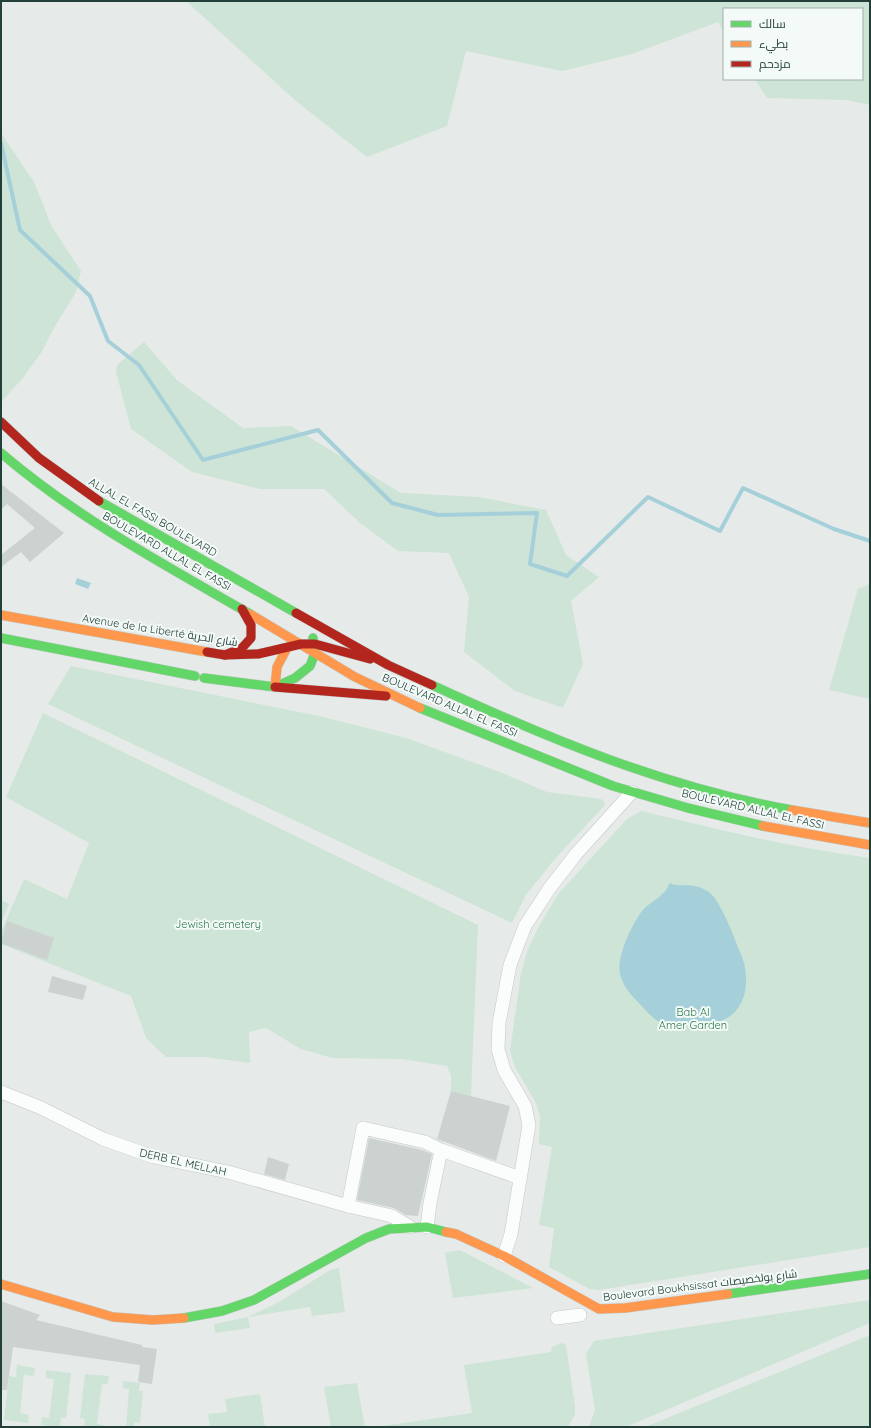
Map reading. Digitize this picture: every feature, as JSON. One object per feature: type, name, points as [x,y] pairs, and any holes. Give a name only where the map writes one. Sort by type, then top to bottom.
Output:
[{"type":"main road","name":"ALLAL EL FASSI BOULEVARD","points":[[2,426],[52,467],[87,493],[156,535],[304,616]]},
{"type":"main road","name":"BOULEVARD ALLAL EL FASSI","points":[[1,453],[32,480],[71,508],[161,564],[301,644],[315,648],[394,697],[596,780],[632,792],[760,825],[807,835],[870,845]]},
{"type":"main road","points":[[226,655],[244,648],[252,640],[253,631],[251,622],[242,609]]},
{"type":"main road","name":"Avenue de la Liberté شارع الحرية","points":[[1,615],[226,655],[251,655],[301,644]]},
{"type":"main road","points":[[275,687],[306,671],[315,648],[304,616]]},
{"type":"main road","name":"BOULEVARD ALLAL EL FASSI","points":[[304,616],[388,664],[486,709],[626,765],[689,786],[766,805],[870,823]]},
{"type":"main road","points":[[1,638],[200,677],[275,687],[394,697]]},
{"type":"main road","points":[[275,687],[277,667],[287,648]]},
{"type":"main road","points":[[315,648],[388,664]]},
{"type":"main road","name":"Boulevard Boukhsissat شارع بولخصيصات","points":[[1,1284],[96,1314],[118,1318],[161,1319],[197,1316],[247,1303],[366,1238],[389,1229],[410,1227],[426,1227],[456,1234],[504,1256],[592,1306],[605,1310],[870,1274]]},
{"type":"street","points":[[504,1256],[511,1234],[528,1133],[528,1117],[525,1106],[504,1070],[498,1049],[499,1023],[510,965],[526,926],[549,889],[576,854],[632,792]]},
{"type":"street","name":"DERB EL MELLAH","points":[[1,1092],[39,1108],[103,1140],[154,1157],[228,1172],[298,1193],[392,1216],[410,1227]]},
{"type":"street","points":[[348,1206],[363,1128],[425,1142],[441,1150],[520,1178]]},
{"type":"street","points":[[426,1227],[441,1150]]},
{"type":"street","points":[[557,1318],[580,1315]]},
{"type":"green space","points":[[186,1],[870,1],[870,105],[847,100],[767,98],[756,80],[863,80],[863,8],[723,8],[723,30],[718,22],[632,54],[562,71],[466,51],[447,126],[367,157],[297,102]]},
{"type":"green space","points":[[1,133],[34,182],[52,227],[81,271],[76,292],[55,326],[41,353],[22,379],[1,402]]},
{"type":"green space","points":[[144,342],[177,380],[243,428],[291,426],[401,493],[479,497],[546,510],[566,555],[599,577],[571,601],[583,664],[563,708],[515,691],[464,652],[469,597],[449,553],[398,551],[360,523],[324,489],[260,489],[192,472],[131,429],[116,372],[117,365]]},
{"type":"green space","points":[[870,584],[870,699],[829,690],[858,589]]},
{"type":"green space","points":[[71,666],[319,716],[406,738],[500,772],[547,792],[601,799],[605,803],[604,806],[553,861],[526,895],[512,923],[48,704]]},
{"type":"green space","name":"Jewish cemetery","points":[[43,713],[478,925],[471,1096],[451,1091],[451,1076],[447,1066],[401,1059],[332,1058],[301,1049],[266,1028],[249,1032],[250,1063],[205,1057],[166,1057],[146,1038],[131,996],[1,944],[1,932],[24,879],[67,899],[89,843],[6,797]]},
{"type":"green space","name":"Bab Al Amer Garden","points":[[641,811],[812,849],[870,858],[870,1247],[599,1290],[590,1289],[549,1267],[554,1228],[539,1225],[552,1147],[539,1144],[540,1117],[536,1103],[515,1067],[510,1051],[521,973],[528,949],[538,928],[558,894],[627,819]]},
{"type":"green space","points":[[1,900],[9,904],[1,924]]},
{"type":"green space","points":[[460,1250],[533,1288],[453,1298],[445,1253]]},
{"type":"green space","points":[[339,1268],[345,1312],[312,1316],[310,1307],[248,1317],[279,1302],[330,1270]]},
{"type":"green space","points":[[870,1300],[870,1323],[626,1427],[589,1427],[595,1410],[586,1354],[594,1341]]},
{"type":"green space","points":[[248,1317],[250,1328],[215,1333],[214,1324]]},
{"type":"green space","points":[[870,1335],[870,1427],[645,1427]]},
{"type":"green space","points":[[561,1343],[566,1345],[575,1406],[575,1414],[568,1427],[375,1427],[472,1413],[464,1365],[551,1352],[552,1347]]},
{"type":"green space","points":[[17,1365],[35,1368],[34,1376],[24,1375],[20,1413],[29,1415],[28,1423],[4,1420],[9,1376],[16,1377]]},
{"type":"green space","points":[[46,1370],[71,1373],[66,1418],[61,1418],[60,1427],[41,1425],[42,1417],[49,1418],[54,1379],[46,1378]]},
{"type":"green space","points":[[85,1374],[109,1376],[108,1384],[102,1384],[97,1424],[104,1425],[104,1427],[84,1427],[85,1419],[80,1418]]},
{"type":"green space","points":[[123,1381],[140,1383],[139,1391],[143,1391],[140,1423],[134,1422],[134,1427],[126,1427],[129,1389],[123,1388]]},
{"type":"green space","points":[[357,1383],[365,1427],[331,1427],[324,1387]]},
{"type":"green space","points":[[260,1394],[265,1427],[210,1427],[208,1414],[227,1412],[225,1399]]},
{"type":"water","points":[[77,578],[91,583],[88,589],[75,584]]},
{"type":"water","points":[[670,883],[674,885],[698,887],[710,893],[723,912],[744,962],[746,984],[744,995],[740,1004],[734,1013],[725,1019],[714,1023],[690,1025],[663,1024],[651,1016],[635,999],[627,990],[621,978],[619,967],[620,959],[634,923],[648,905],[664,893]]},
{"type":"building","points":[[1,484],[64,533],[30,562],[21,552],[1,567],[1,555],[35,528],[7,504],[1,510]]},
{"type":"building","points":[[7,921],[54,938],[47,960],[1,943]]},
{"type":"building","points":[[52,976],[87,986],[83,1000],[48,992]]},
{"type":"building","points":[[451,1091],[510,1106],[496,1161],[437,1139]]},
{"type":"building","points":[[369,1138],[422,1150],[432,1154],[418,1216],[406,1215],[394,1208],[357,1200]]},
{"type":"building","points":[[268,1157],[289,1164],[285,1180],[264,1174]]},
{"type":"building","points":[[1,1301],[40,1315],[36,1320],[142,1345],[142,1347],[157,1349],[152,1384],[138,1382],[140,1365],[13,1347],[7,1390],[1,1390]]},
{"type":"waterway","points":[[1,143],[20,230],[90,296],[108,341],[139,365],[203,460],[318,430],[392,503],[438,515],[537,513],[530,564],[567,576],[648,497],[720,531],[743,488],[834,529],[870,541]]},
{"type":"traffic: fast","points":[[1,453],[30,477],[90,519],[121,539],[250,614]]},
{"type":"traffic: fast","points":[[99,501],[296,613]]},
{"type":"traffic: fast","points":[[1,638],[195,676]]},
{"type":"traffic: fast","points":[[204,678],[275,687],[295,678],[310,666],[315,653],[313,638]]},
{"type":"traffic: fast","points":[[432,685],[563,742],[653,775],[699,789],[792,810]]},
{"type":"traffic: fast","points":[[420,708],[613,786],[688,808],[763,826]]},
{"type":"traffic: fast","points":[[184,1318],[222,1311],[254,1300],[366,1238],[389,1229],[427,1227],[446,1232]]},
{"type":"traffic: fast","points":[[728,1294],[870,1274]]},
{"type":"traffic: slow","points":[[250,614],[355,677],[420,708]]},
{"type":"traffic: slow","points":[[1,615],[207,652]]},
{"type":"traffic: slow","points":[[275,687],[277,667],[287,648]]},
{"type":"traffic: slow","points":[[792,810],[870,823]]},
{"type":"traffic: slow","points":[[763,826],[870,845]]},
{"type":"traffic: slow","points":[[446,1232],[456,1234],[504,1256],[599,1309],[625,1308],[728,1294]]},
{"type":"traffic: slow","points":[[1,1284],[113,1317],[153,1320],[184,1318]]},
{"type":"traffic: jam","points":[[1,422],[39,458],[99,501]]},
{"type":"traffic: jam","points":[[225,655],[242,648],[251,638],[251,625],[242,609]]},
{"type":"traffic: jam","points":[[296,613],[388,665],[432,685]]},
{"type":"traffic: jam","points":[[207,652],[225,655],[258,654],[301,644],[315,644],[370,659]]},
{"type":"traffic: jam","points":[[275,687],[386,696]]}]
